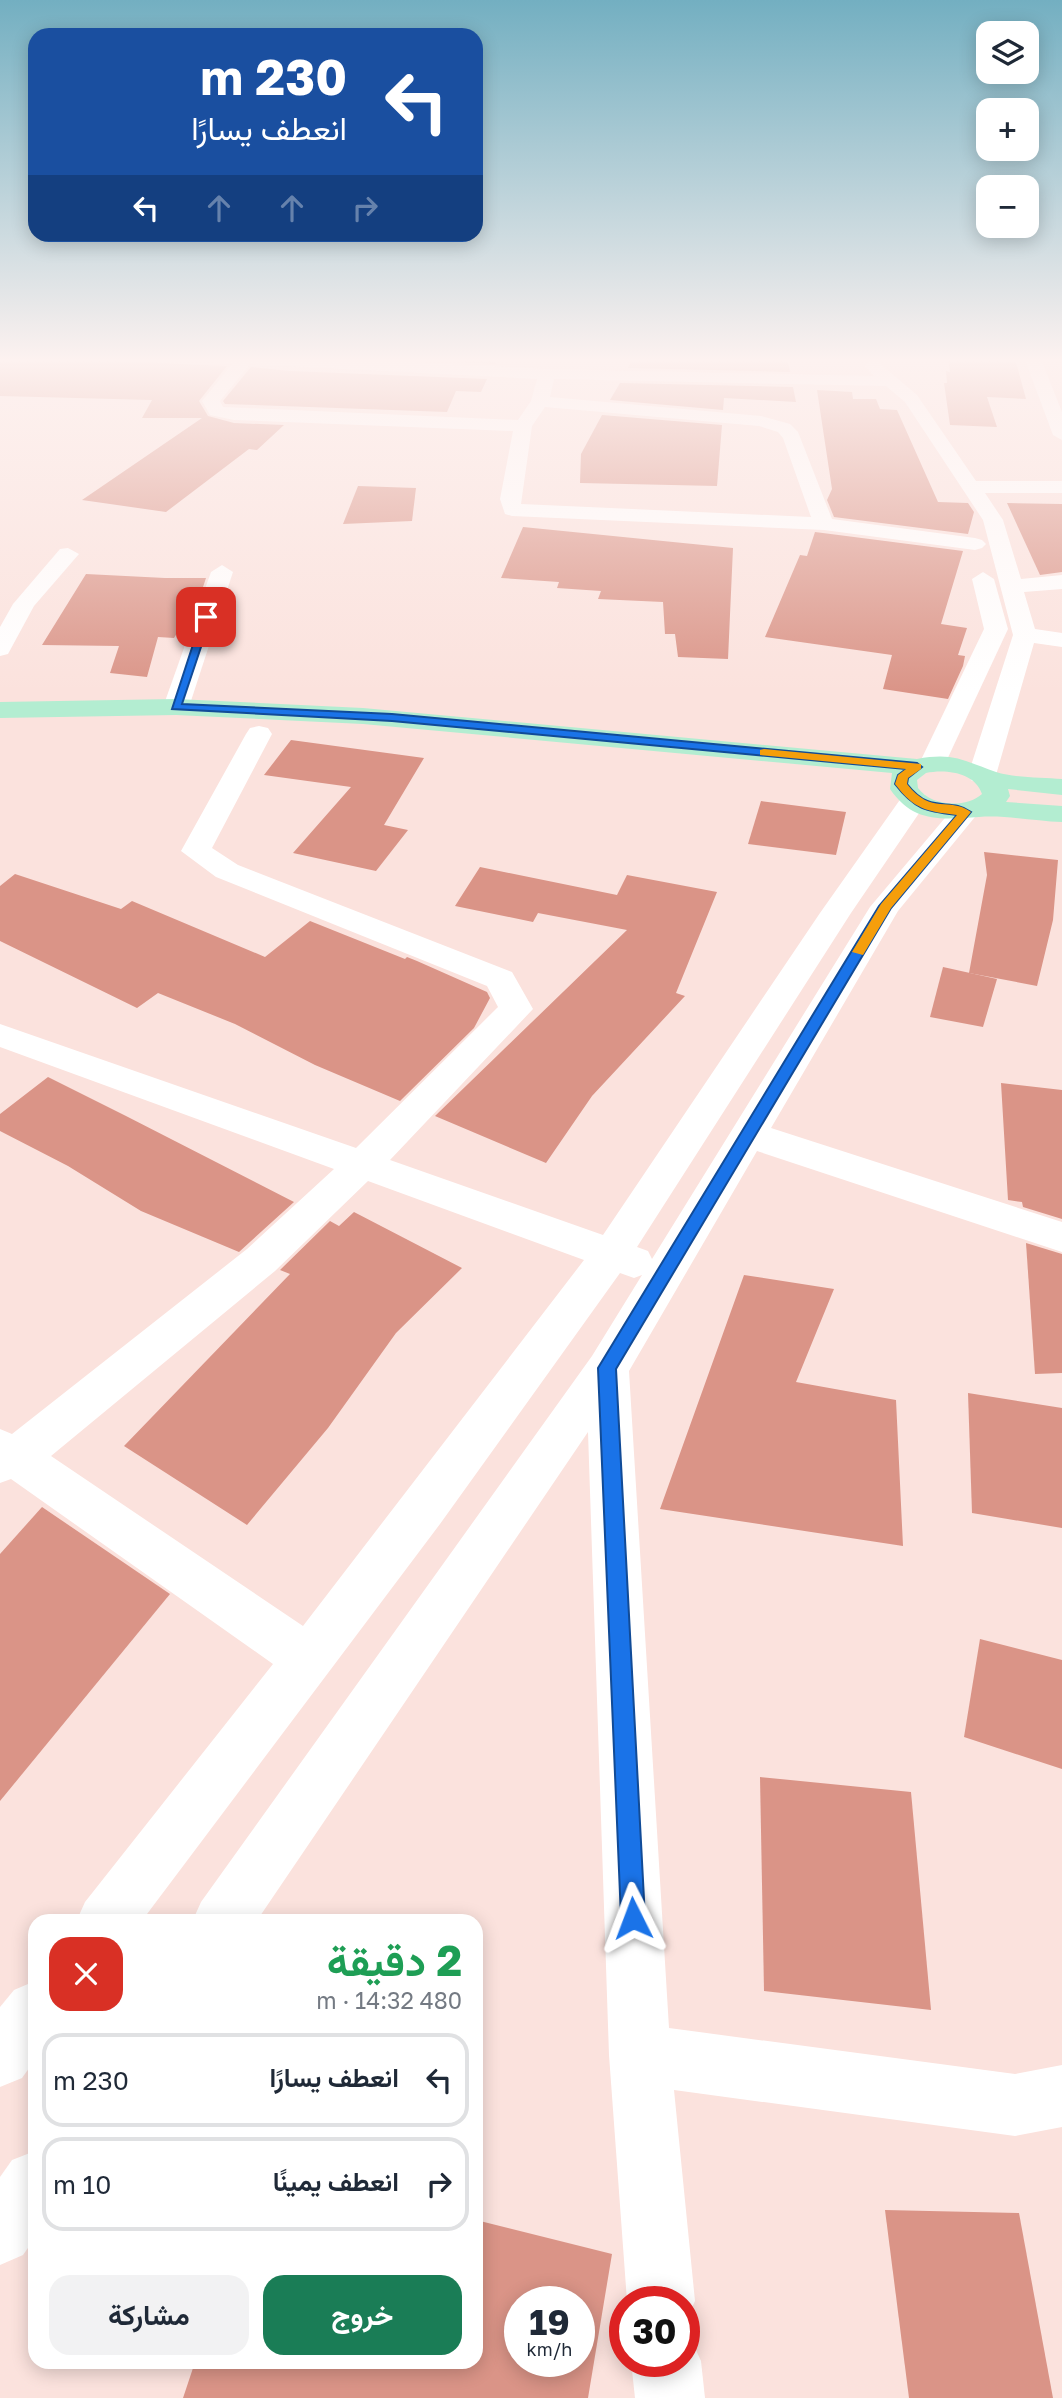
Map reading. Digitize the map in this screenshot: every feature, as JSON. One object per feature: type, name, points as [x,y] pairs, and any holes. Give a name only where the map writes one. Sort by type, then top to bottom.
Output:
[{"type":"main road","points":[[0,710],[176,707],[392,717],[917,780]]},
{"type":"main road","points":[[0,734],[127,733]]},
{"type":"main road","points":[[205,734],[259,734],[408,743],[917,780],[968,768],[979,794]]},
{"type":"main road","points":[[917,780],[929,808],[979,794],[1062,787]]},
{"type":"main road","points":[[979,794],[1062,814]]},
{"type":"street","points":[[515,469],[510,499],[512,510],[824,524],[977,553],[1005,563]]},
{"type":"street","points":[[804,469],[824,524]]},
{"type":"street","points":[[111,1914],[309,1659],[612,1254],[917,780],[996,629],[969,520],[939,469]]},
{"type":"street","points":[[227,1914],[607,1368],[886,906],[979,794],[1025,635],[993,520],[958,469]]},
{"type":"street","points":[[970,487],[1062,487]]},
{"type":"street","points":[[0,649],[24,604],[68,554]]},
{"type":"street","points":[[176,707],[222,572]]},
{"type":"street","points":[[1011,587],[1062,582]]},
{"type":"street","points":[[1025,635],[1062,640]]},
{"type":"street","points":[[259,734],[196,851],[227,871],[500,979],[516,1009],[362,1165],[261,1260],[5,1456],[309,1659]]},
{"type":"street","points":[[0,1035],[662,1273]]},
{"type":"street","points":[[750,1135],[1062,1237]]},
{"type":"street","points":[[607,1368],[640,2055],[660,2286]]},
{"type":"street","points":[[0,2056],[28,2020]]},
{"type":"street","points":[[640,2055],[1015,2105],[1062,2096]]},
{"type":"street","points":[[0,2232],[28,2193]]},
{"type":"street","points":[[668,2377],[670,2398]]},
{"type":"building","points":[[128,469],[223,469],[166,512],[82,500]]},
{"type":"building","points":[[580,469],[718,469],[717,486],[580,483]]},
{"type":"building","points":[[829,469],[923,469],[938,502],[968,503],[974,512],[968,534],[834,517],[827,500],[832,489]]},
{"type":"building","points":[[358,486],[416,488],[412,521],[343,524]]},
{"type":"building","points":[[1007,503],[1062,504],[1062,572],[1040,575]]},
{"type":"building","points":[[523,527],[733,548],[728,659],[678,657],[675,634],[665,634],[663,602],[598,599],[601,591],[557,588],[559,582],[501,578]]},
{"type":"building","points":[[815,532],[963,551],[941,624],[967,628],[958,655],[965,656],[963,666],[948,699],[883,689],[892,655],[765,637],[800,555],[807,556]]},
{"type":"building","points":[[86,574],[206,578],[200,596],[174,638],[158,637],[147,677],[110,673],[119,646],[42,645]]},
{"type":"building","points":[[291,740],[424,758],[384,825],[408,830],[376,871],[293,853],[351,787],[264,775]]},
{"type":"building","points":[[761,801],[846,812],[836,855],[748,844]]},
{"type":"building","points":[[984,852],[1058,860],[1053,920],[1037,986],[969,973],[987,875]]},
{"type":"building","points":[[480,867],[617,895],[627,875],[717,892],[676,993],[685,996],[592,1096],[546,1163],[435,1116],[627,930],[538,913],[533,922],[455,906]]},
{"type":"building","points":[[15,874],[121,909],[132,901],[265,957],[310,921],[405,959],[407,957],[417,961],[487,992],[490,998],[474,1028],[400,1101],[315,1065],[235,1024],[158,993],[137,1008],[0,941],[0,886]]},
{"type":"building","points":[[943,967],[997,979],[983,1027],[930,1017]]},
{"type":"building","points":[[48,1077],[294,1202],[239,1252],[141,1211],[68,1166],[0,1131],[0,1114]]},
{"type":"building","points":[[1001,1083],[1062,1090],[1062,1219],[1023,1207],[1022,1202],[1008,1200]]},
{"type":"building","points":[[354,1212],[462,1268],[396,1333],[328,1428],[247,1525],[124,1446],[290,1274],[280,1270],[330,1221],[339,1226]]},
{"type":"building","points":[[1026,1243],[1062,1254],[1062,1373],[1035,1374]]},
{"type":"building","points":[[744,1275],[834,1289],[796,1382],[896,1400],[903,1546],[660,1509]]},
{"type":"building","points":[[968,1393],[1062,1408],[1062,1528],[972,1513]]},
{"type":"building","points":[[42,1507],[170,1594],[0,1801],[0,1554]]},
{"type":"building","points":[[980,1639],[1062,1660],[1062,1769],[964,1737]]},
{"type":"building","points":[[760,1777],[911,1792],[931,2010],[764,1991]]},
{"type":"building","points":[[885,2210],[1019,2213],[1053,2398],[909,2398]]},
{"type":"building","points":[[483,2222],[612,2254],[595,2356],[595,2286],[504,2286],[504,2377],[592,2377],[588,2398],[183,2398],[193,2369],[483,2369]]},
{"type":"slow traffic","points":[[764,752],[917,767],[902,777],[904,791],[929,808],[965,812],[886,906],[858,952]]},
{"type":"route","points":[[206,617],[176,707],[392,717],[917,767],[902,777],[904,791],[929,808],[965,812],[886,906],[607,1368],[633,1918]]}]
